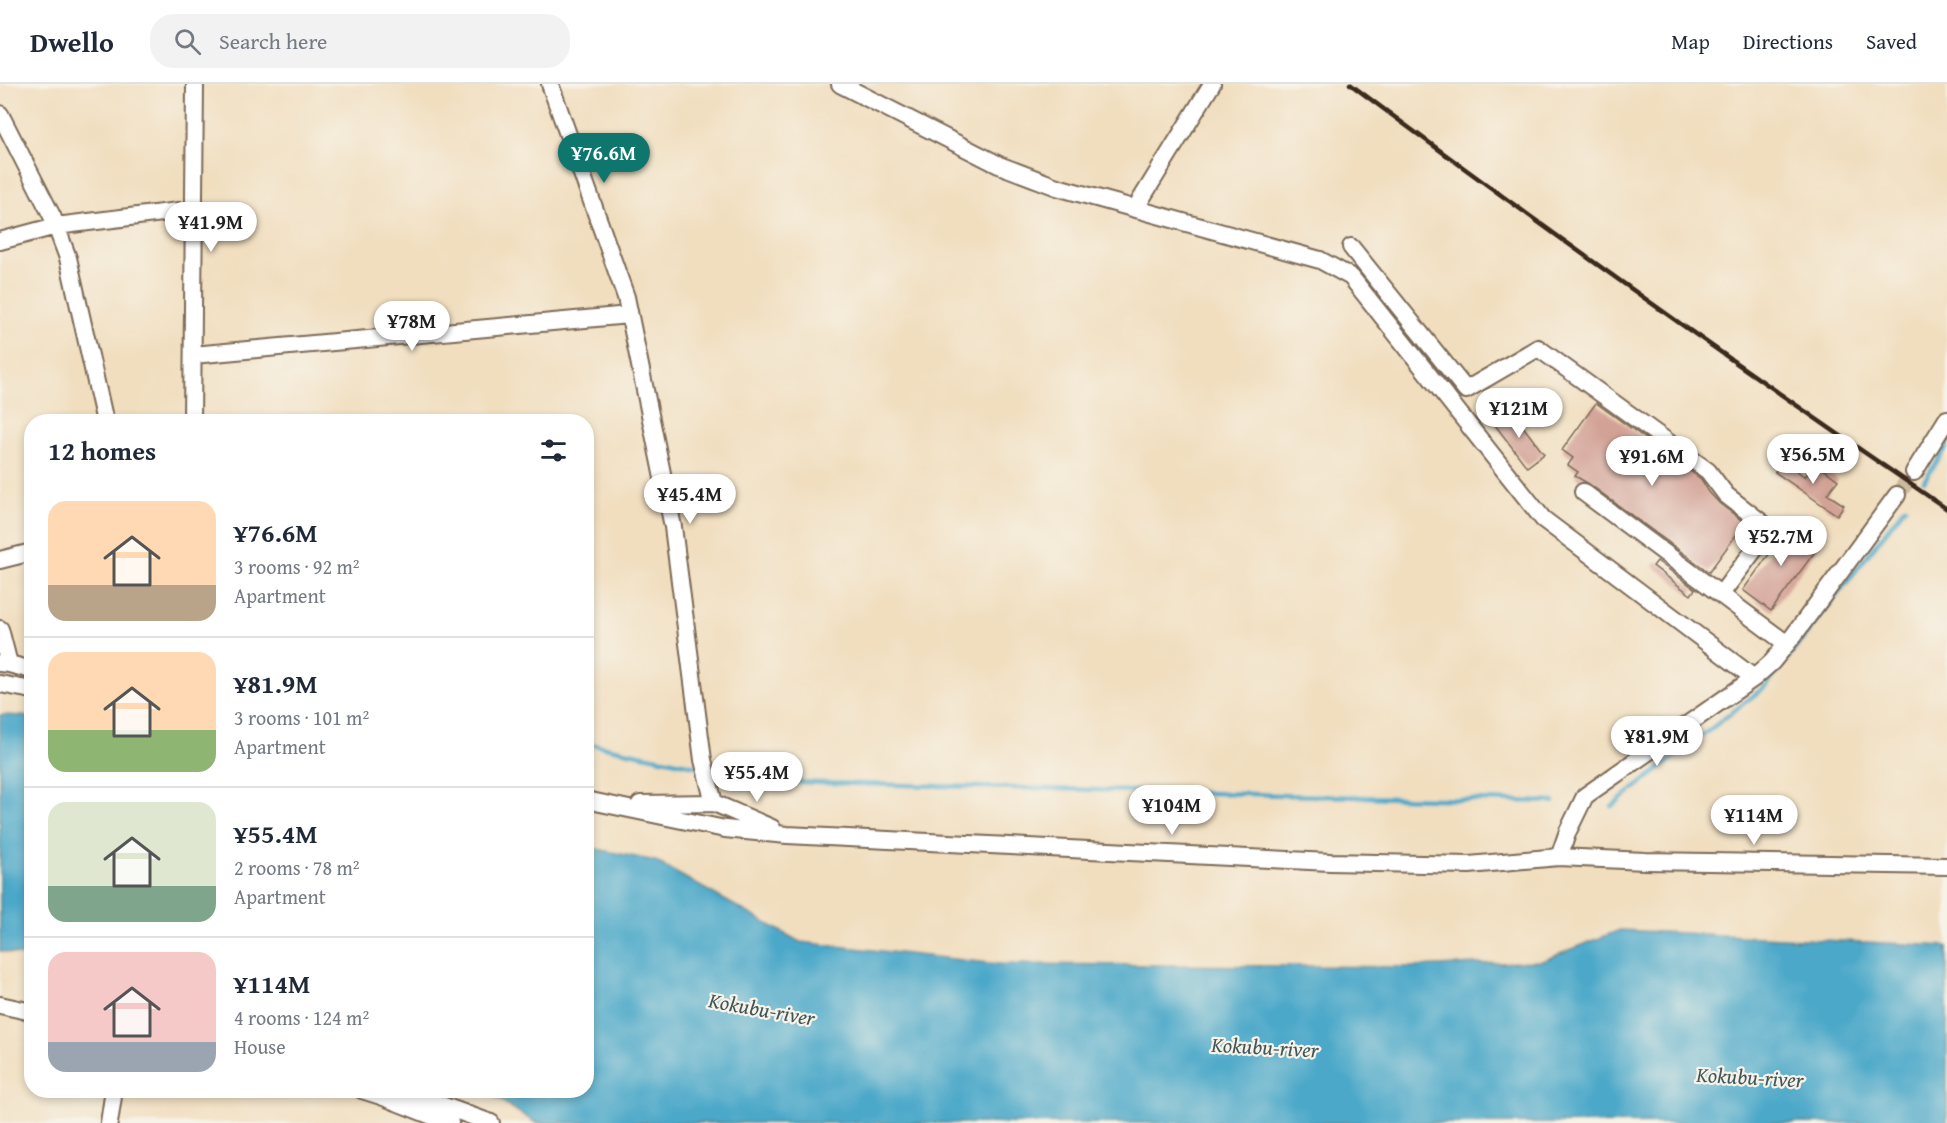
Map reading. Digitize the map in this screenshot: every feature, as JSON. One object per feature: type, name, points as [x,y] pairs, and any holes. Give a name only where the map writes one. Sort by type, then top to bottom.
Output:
[{"type":"street","points":[[192,414],[195,84]]},
{"type":"street","points":[[550,84],[626,297],[640,357],[673,527],[704,760],[713,796]]},
{"type":"street","points":[[840,84],[999,165],[1057,188],[1320,260],[1351,277],[1543,519],[1754,678]]},
{"type":"street","points":[[1136,209],[1212,84]]},
{"type":"street","points":[[0,114],[56,226],[73,274],[103,414]]},
{"type":"street","points":[[0,241],[56,226],[195,209]]},
{"type":"street","points":[[1351,247],[1466,390],[1538,348],[1708,471],[1726,495],[1770,529],[1721,594]]},
{"type":"street","points":[[193,355],[629,315]]},
{"type":"street","points":[[1914,472],[1947,419]]},
{"type":"street","points":[[1583,492],[1786,644]]},
{"type":"street","points":[[1559,857],[1568,831],[1586,796],[1754,678],[1786,644],[1897,495]]},
{"type":"street","points":[[0,560],[24,554]]},
{"type":"street","points":[[0,629],[5,664],[24,668]]},
{"type":"street","points":[[0,684],[24,688]]},
{"type":"street","points":[[608,805],[713,796],[787,835]]},
{"type":"street","points":[[594,802],[725,829],[787,835],[1330,862],[1469,865],[1559,857],[1947,866]]},
{"type":"street","points":[[0,1005],[24,1012]]},
{"type":"street","points":[[0,1013],[24,1014]]},
{"type":"street","points":[[109,1123],[113,1098]]},
{"type":"street","points":[[403,1098],[404,1123]]},
{"type":"street","points":[[403,1098],[450,1123]]},
{"type":"street","points":[[403,1098],[490,1123]]},
{"type":"water","points":[[0,715],[24,716],[24,956],[0,951]]},
{"type":"water","name":"Kokubu-river","points":[[594,848],[655,861],[800,942],[998,964],[1415,967],[1542,961],[1620,930],[1947,946],[1947,1123],[536,1123],[496,1098],[594,1098]]},
{"type":"building","points":[[1596,403],[1701,479],[1719,503],[1745,523],[1709,572],[1575,476],[1578,472],[1568,465],[1573,458],[1562,450]]},
{"type":"building","points":[[1512,412],[1544,454],[1527,467],[1495,425]]},
{"type":"building","points":[[1784,461],[1805,477],[1815,463],[1838,480],[1827,494],[1844,505],[1837,515],[1775,472]]},
{"type":"building","points":[[1791,524],[1820,545],[1771,611],[1743,590]]},
{"type":"building","points":[[1657,561],[1695,589],[1691,595],[1653,566]]},
{"type":"waterway","points":[[1924,481],[1947,447]]},
{"type":"waterway","points":[[1612,806],[1767,685],[1905,507]]},
{"type":"waterway","points":[[594,745],[701,767]]},
{"type":"waterway","points":[[709,768],[786,782],[1554,802]]},
{"type":"tunnel","points":[[1897,495],[1914,472]]},
{"type":"railway","points":[[1350,84],[1646,300],[1947,509]]}]
